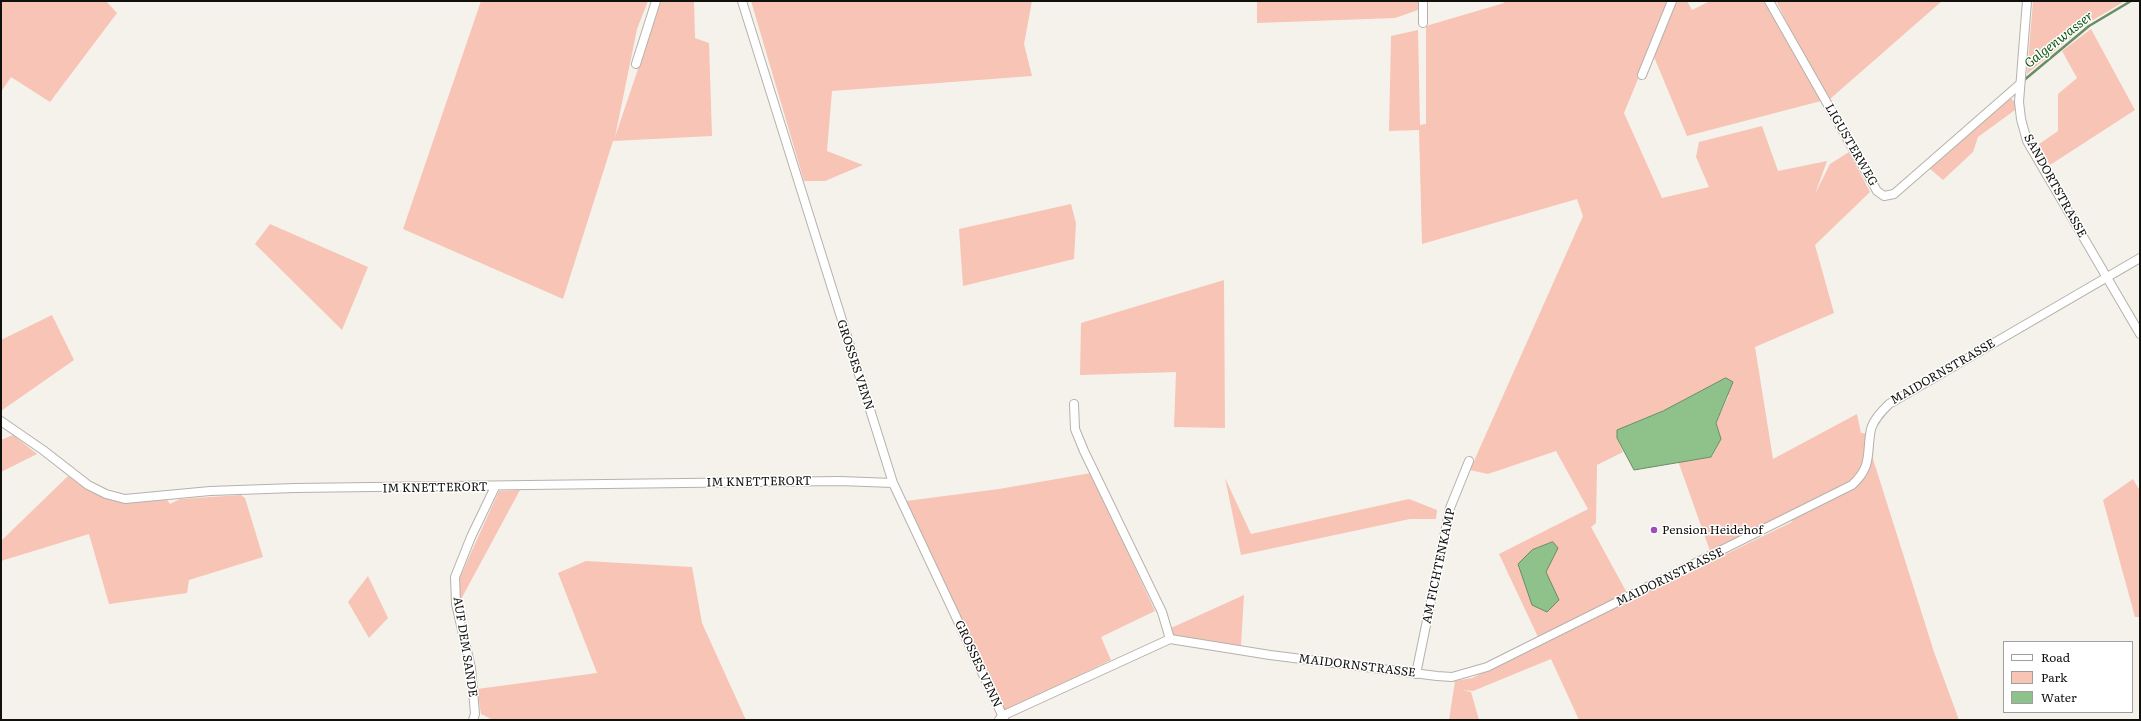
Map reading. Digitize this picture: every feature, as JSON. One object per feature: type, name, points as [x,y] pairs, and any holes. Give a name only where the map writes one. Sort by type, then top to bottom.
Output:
[{"type":"street","points":[[636,64],[656,1]]},
{"type":"street","name":"GROSSES VENN","points":[[742,1],[893,483],[1002,719]]},
{"type":"street","points":[[1423,1],[1423,23]]},
{"type":"street","points":[[1642,74],[1672,1]]},
{"type":"street","name":"LIGUSTERWEG","points":[[1769,1],[1877,191],[1884,196],[1894,194],[2020,84]]},
{"type":"street","name":"SANDORTSTRASSE","points":[[2027,1],[2020,84],[2021,119],[2027,141],[2140,334]]},
{"type":"street","name":"MAIDORNSTRASSE","points":[[1170,639],[1270,655],[1416,674],[1452,677],[1487,667],[1852,485],[1861,477],[1866,469],[1869,458],[1871,428],[1877,416],[1889,404],[2140,258]]},
{"type":"street","points":[[1002,719],[1170,639],[1162,612],[1084,451],[1075,429],[1074,404]]},
{"type":"street","name":"IM KNETTERORT","points":[[1,422],[43,450],[88,485],[106,494],[124,498],[233,490],[840,481],[893,483]]},
{"type":"street","name":"AM FICHTENKAMP","points":[[1416,674],[1450,508],[1469,461]]},
{"type":"street","name":"AUF DEM SANDE","points":[[473,720],[475,714],[470,668],[456,604],[455,577],[471,537],[496,487]]},
{"type":"green space","points":[[1,1],[106,1],[117,13],[50,102],[11,77],[1,92]]},
{"type":"green space","points":[[481,1],[648,1],[637,29],[615,137],[661,1],[694,1],[695,38],[709,43],[712,136],[613,141],[563,299],[403,229]]},
{"type":"green space","points":[[751,1],[1032,1],[1024,44],[1032,76],[832,91],[827,151],[863,165],[825,181],[804,181]]},
{"type":"green space","points":[[1257,1],[1418,1],[1418,10],[1395,18],[1257,23]]},
{"type":"green space","points":[[1503,1],[1670,1],[1624,113],[1662,198],[1709,187],[1696,157],[1699,142],[1762,126],[1778,171],[1827,161],[1815,194],[1830,164],[1849,152],[1870,192],[1815,245],[1834,313],[1755,347],[1773,459],[1857,414],[1861,433],[1874,434],[1873,459],[1934,652],[1959,720],[1579,720],[1551,659],[1473,691],[1462,690],[1471,692],[1479,720],[1449,720],[1455,681],[1472,678],[1792,522],[1790,513],[1710,551],[1678,461],[1712,457],[1721,439],[1716,423],[1729,395],[1663,411],[1617,430],[1617,438],[1623,452],[1597,465],[1596,523],[1591,527],[1627,593],[1538,637],[1499,554],[1588,509],[1556,451],[1488,474],[1470,470],[1583,216],[1577,199],[1422,244],[1419,130],[1389,131],[1391,36],[1418,30],[1420,125],[1426,124],[1426,26],[1504,3]]},
{"type":"green space","points":[[1676,1],[1687,1],[1692,10],[1710,1],[1766,1],[1821,101],[1687,136],[1654,57]]},
{"type":"green space","points":[[1776,1],[1942,1],[1830,99],[1801,51]]},
{"type":"green space","points":[[2033,1],[2125,1],[2088,23],[2027,74]]},
{"type":"green space","points":[[2091,29],[2135,110],[2050,165],[2039,144],[2058,131],[2058,94],[2077,78],[2062,51]]},
{"type":"green space","points":[[2009,97],[2015,102],[2015,110],[1978,137],[1973,152],[1943,180],[1929,168]]},
{"type":"green space","points":[[1071,204],[1076,223],[1074,259],[963,286],[959,229]]},
{"type":"green space","points":[[270,224],[368,267],[342,330],[255,244]]},
{"type":"green space","points":[[1224,280],[1225,428],[1174,427],[1176,372],[1080,375],[1081,323]]},
{"type":"green space","points":[[52,315],[74,360],[1,411],[1,340]]},
{"type":"green space","points":[[13,435],[37,454],[1,472],[1,440]]},
{"type":"green space","points":[[1091,473],[1155,611],[1101,637],[1111,660],[1005,711],[906,501],[999,489]]},
{"type":"green space","points":[[68,476],[94,492],[115,500],[167,500],[170,504],[180,499],[241,495],[245,498],[263,557],[189,580],[187,593],[109,604],[89,534],[1,561],[1,541]]},
{"type":"green space","points":[[1225,478],[1251,534],[1409,499],[1437,510],[1436,519],[1410,519],[1241,555]]},
{"type":"green space","points":[[2133,479],[2140,491],[2140,617],[2135,617],[2103,500]]},
{"type":"green space","points":[[520,490],[459,603],[460,577],[499,491]]},
{"type":"green space","points":[[586,561],[692,567],[702,623],[746,720],[493,720],[481,714],[477,689],[597,673],[558,573]]},
{"type":"green space","points":[[368,576],[388,618],[369,638],[348,602]]},
{"type":"green space","points":[[1244,595],[1241,646],[1173,635],[1171,628]]},
{"type":"water","points":[[1726,378],[1733,382],[1716,423],[1721,439],[1711,457],[1634,470],[1617,438],[1617,430],[1663,411]]},
{"type":"water","points":[[1553,542],[1558,548],[1546,572],[1559,600],[1547,612],[1532,605],[1518,564],[1532,550]]},
{"type":"waterway","name":"Galgenwasser","points":[[2023,81],[2089,26],[2131,1]]},
{"type":"place","name":"Pension Heidehof","points":[[1654,530]]}]
